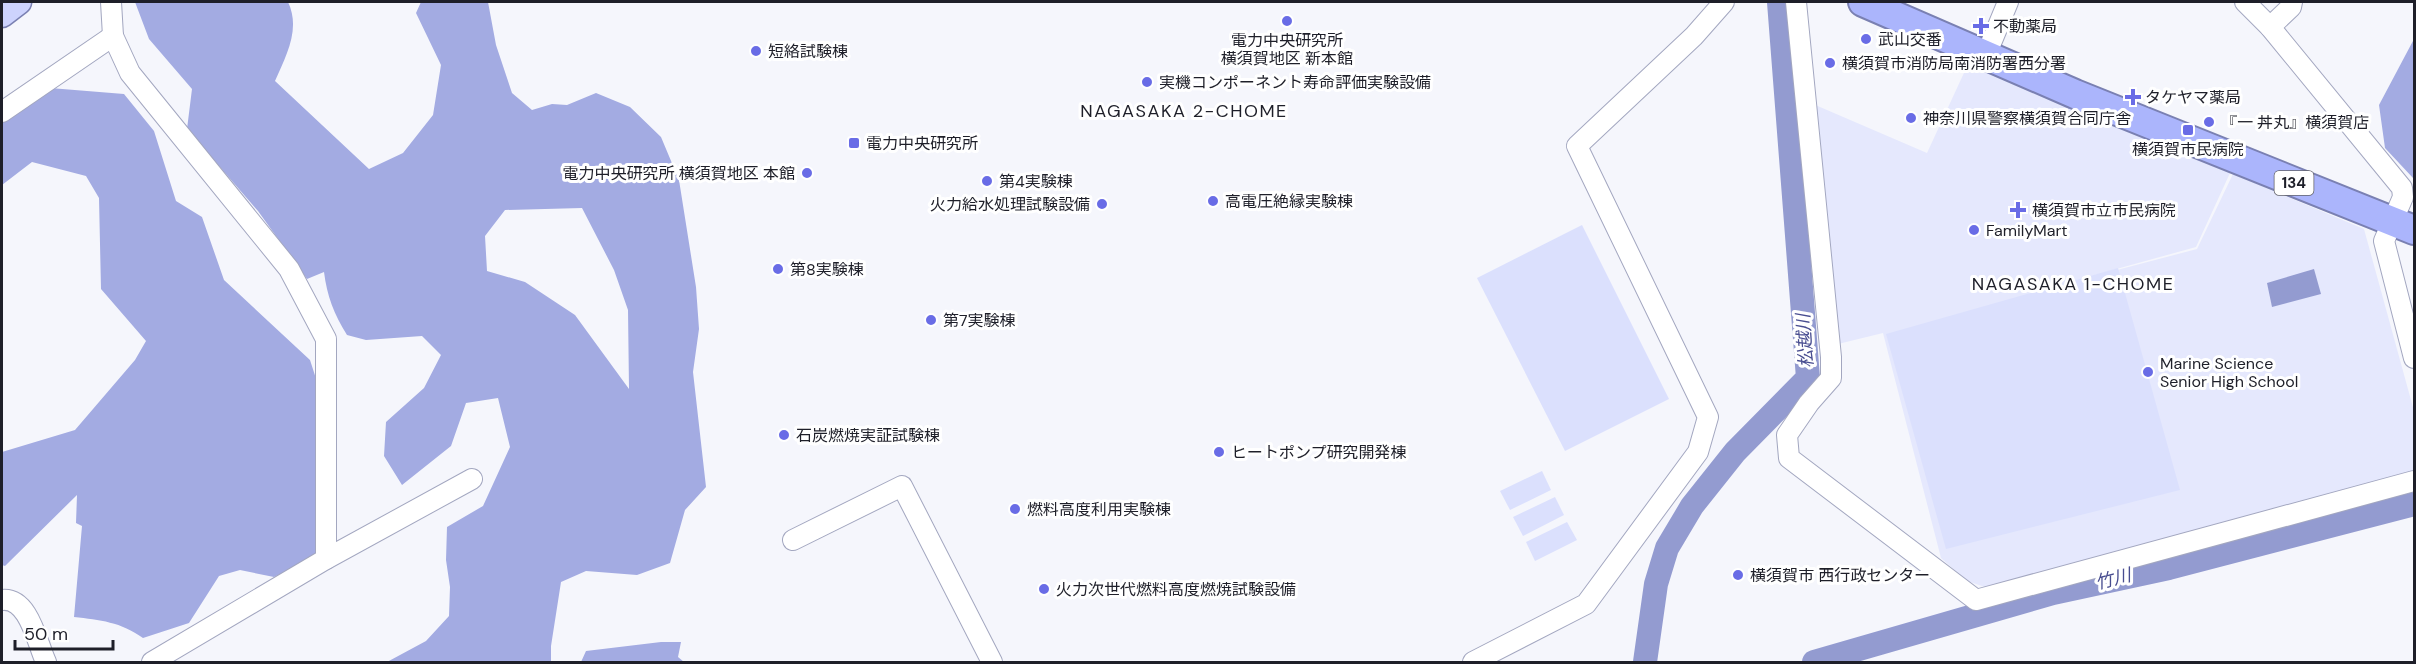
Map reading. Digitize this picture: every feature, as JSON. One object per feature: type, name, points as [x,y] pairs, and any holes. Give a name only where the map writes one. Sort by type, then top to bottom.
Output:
[{"type":"highway","name":"134","points":[[1863,2],[1897,8],[1986,55],[2403,227]]},
{"type":"main road","points":[[2,15],[19,2]]},
{"type":"street","points":[[111,2],[113,36],[130,73],[289,269],[326,339],[326,559]]},
{"type":"street","points":[[1473,663],[1586,604],[1698,452],[1708,417],[1577,146],[1694,36],[1724,2]]},
{"type":"street","points":[[1796,2],[1831,357],[1831,378],[1809,403],[1787,435],[1789,458],[1976,600],[2415,481]]},
{"type":"street","points":[[1986,55],[2008,2]]},
{"type":"street","points":[[2245,2],[2270,27],[2402,188],[2403,227],[2384,241],[2415,358]]},
{"type":"street","points":[[2270,27],[2291,7],[2292,2]]},
{"type":"street","points":[[2,112],[113,36]]},
{"type":"street","points":[[152,663],[209,626],[266,597],[326,559],[472,479]]},
{"type":"street","points":[[793,540],[902,486],[992,663]]},
{"type":"street","points":[[2,600],[8,600],[22,607],[46,663]]},
{"type":"shaded area","points":[[135,2],[288,2],[292,12],[292,32],[287,52],[275,81],[369,169],[403,153],[433,115],[441,65],[416,13],[421,2],[488,2],[496,45],[512,93],[532,110],[552,104],[567,105],[596,93],[630,107],[661,137],[679,180],[696,287],[699,329],[693,372],[706,487],[685,510],[670,563],[637,575],[586,571],[561,582],[551,646],[551,662],[387,662],[426,641],[449,616],[447,527],[483,506],[510,447],[498,398],[466,403],[451,446],[402,485],[384,456],[386,422],[424,388],[441,355],[422,336],[366,340],[347,335],[332,305],[324,272],[307,279],[258,211],[187,129],[192,89],[149,39]],"holes":[[[582,208],[614,270],[628,310],[629,389],[575,315],[525,282],[487,271],[485,236],[505,210]]]},
{"type":"shaded area","points":[[2414,39],[2414,197],[2413,178],[2385,148],[2379,105]]},
{"type":"shaded area","name":"Marine Science Senior High School","points":[[1969,62],[2230,173],[2196,247],[2037,291],[2197,249],[2233,174],[2364,229],[2414,411],[2414,474],[1991,589],[1967,581],[1941,558],[1883,333],[1838,344],[1813,104],[1927,153]]},
{"type":"shaded area","points":[[50,88],[124,94],[154,131],[176,201],[202,217],[224,280],[310,360],[320,391],[320,555],[274,577],[240,570],[219,576],[189,623],[143,638],[118,625],[74,617],[82,526],[76,523],[77,495],[5,566],[2,565],[2,452],[75,430],[135,360],[146,341],[101,289],[99,198],[86,176],[32,162],[2,185],[2,120]]},
{"type":"shaded area","points":[[1582,225],[1669,399],[1565,451],[1477,278]]},
{"type":"shaded area","points":[[2118,268],[2180,490],[1946,549],[1886,334]]},
{"type":"shaded area","points":[[2314,269],[2321,294],[2272,307],[2267,283]]},
{"type":"shaded area","points":[[1542,471],[1551,490],[1510,510],[1500,491]]},
{"type":"shaded area","points":[[1555,497],[1564,515],[1523,536],[1513,517]]},
{"type":"shaded area","points":[[1567,522],[1577,540],[1535,561],[1526,542]]},
{"type":"shaded area","points":[[661,642],[681,642],[678,657],[684,662],[581,662],[586,651]]},
{"type":"waterway","name":"松越川","points":[[1645,662],[1656,584],[1667,548],[1692,506],[1735,452],[1808,378],[1779,2]]},
{"type":"waterway","name":"竹川","points":[[1814,662],[2053,593],[2169,568],[2414,504]]},
{"type":"place","name":"電力中央研究所 横須賀地区 新本館","points":[[1287,21]]},
{"type":"place","name":"不動薬局","points":[[1981,26]]},
{"type":"place","name":"武山交番","points":[[1866,39]]},
{"type":"place","name":"短絡試験棟","points":[[756,51]]},
{"type":"place","name":"横須賀市消防局南消防署西分署","points":[[1830,63]]},
{"type":"place","name":"実機コンポーネント寿命評価実験設備","points":[[1147,82]]},
{"type":"place","name":"タケヤマ薬局","points":[[2133,97]]},
{"type":"place","name":"神奈川県警察横須賀合同庁舎","points":[[1911,118]]},
{"type":"place","name":"『一 丼丸』横須賀店","points":[[2209,122]]},
{"type":"place","name":"横須賀市民病院","points":[[2188,130]]},
{"type":"place","name":"電力中央研究所","points":[[854,143]]},
{"type":"place","name":"電力中央研究所 横須賀地区 本館","points":[[807,173]]},
{"type":"place","name":"第4実験棟","points":[[987,181]]},
{"type":"place","name":"高電圧絶縁実験棟","points":[[1213,201]]},
{"type":"place","name":"火力給水処理試験設備","points":[[1102,204]]},
{"type":"place","name":"横須賀市立市民病院","points":[[2018,210]]},
{"type":"place","name":"FamilyMart","points":[[1974,230]]},
{"type":"place","name":"第8実験棟","points":[[778,269]]},
{"type":"place","name":"第7実験棟","points":[[931,320]]},
{"type":"place","name":"Marine Science Senior High School","points":[[2148,372]]},
{"type":"place","name":"石炭燃焼実証試験棟","points":[[784,435]]},
{"type":"place","name":"ヒートポンプ研究開発棟","points":[[1219,452]]},
{"type":"place","name":"燃料高度利用実験棟","points":[[1015,509]]},
{"type":"place","name":"横須賀市 西行政センター","points":[[1738,575]]},
{"type":"place","name":"火力次世代燃料高度燃焼試験設備","points":[[1044,589]]},
{"type":"district","name":"NAGASAKA 2-CHOME","points":[[1184,111]]},
{"type":"district","name":"NAGASAKA 1-CHOME","points":[[2073,284]]}]
